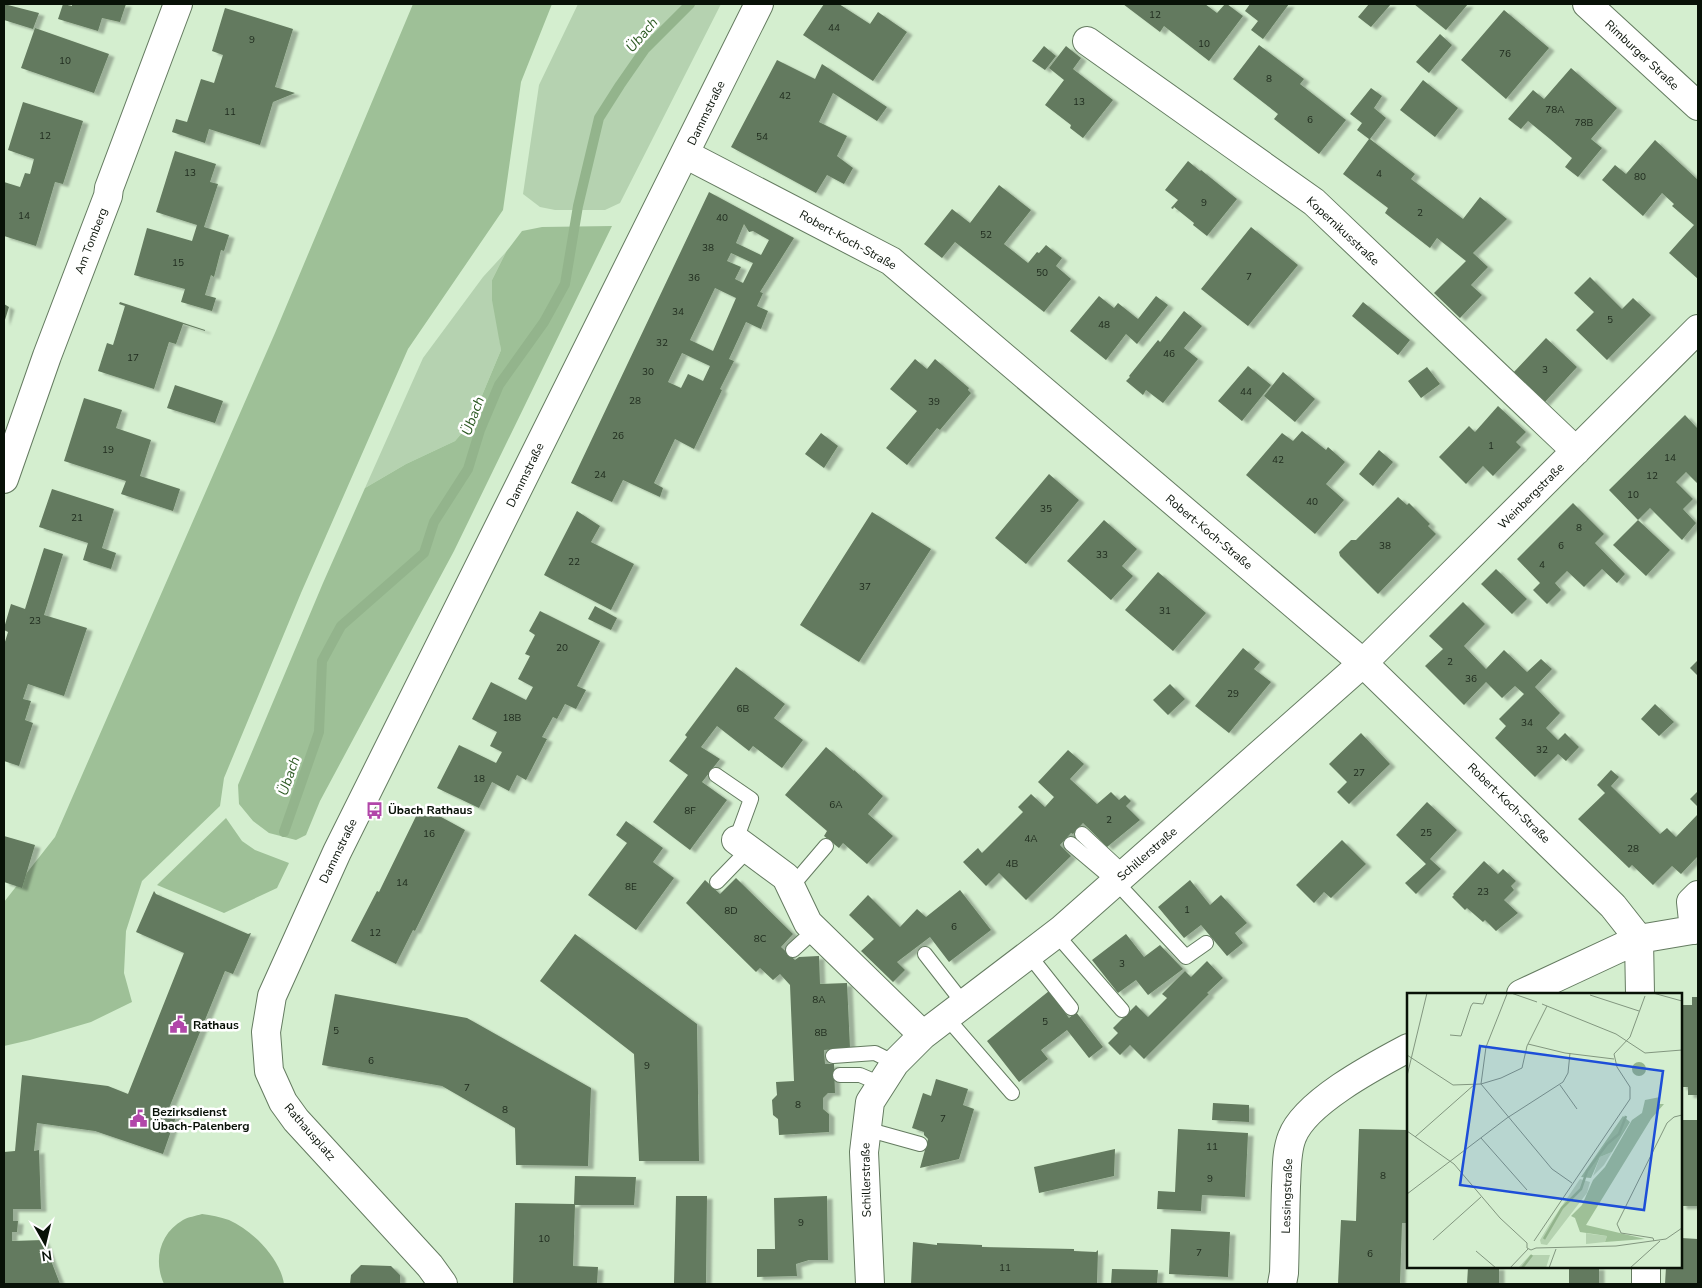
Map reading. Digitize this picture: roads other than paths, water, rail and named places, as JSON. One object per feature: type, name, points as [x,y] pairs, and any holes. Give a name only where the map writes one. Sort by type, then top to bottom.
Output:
[{"type":"street","name":"Am Tomberg","points":[[4,479],[46,356],[108,196],[109,188],[178,4]]},
{"type":"street","name":"Dammstraße","points":[[293,948],[336,852],[759,4]]},
{"type":"street","name":"Rimburger Straße","points":[[1586,4],[1698,106]]},
{"type":"street","name":"Kopernikusstraße","points":[[1086,41],[1314,202],[1576,451]]},
{"type":"street","name":"Robert-Koch-Straße","points":[[685,154],[891,262],[1364,663],[1613,906],[1639,939]]},
{"type":"street","name":"Weinbergstraße","points":[[1364,663],[1698,329]]},
{"type":"street","name":"Schillerstraße","points":[[870,1284],[864,1152],[870,1102],[888,1074],[923,1035],[1056,934],[1364,663]]},
{"type":"street","points":[[742,845],[786,878],[808,923],[923,1035]]},
{"type":"street","points":[[1523,993],[1639,939],[1696,929],[1691,902],[1698,895]]},
{"type":"street","points":[[1639,939],[1640,993]]},
{"type":"street","name":"Rathausplatz","points":[[293,948],[272,996],[266,1032],[269,1071],[283,1102],[296,1120],[430,1266],[443,1284]]},
{"type":"street","name":"Lessingstraße","points":[[1282,1284],[1284,1273],[1287,1158],[1292,1136],[1302,1120],[1328,1097],[1358,1075],[1407,1049]]},
{"type":"street","points":[[1646,1268],[1646,1284]]},
{"type":"lane","points":[[716,775],[751,799],[742,845],[717,882]]},
{"type":"lane","points":[[1082,834],[1186,957],[1206,943]]},
{"type":"lane","points":[[1071,844],[1120,878]]},
{"type":"lane","points":[[791,887],[826,846]]},
{"type":"lane","points":[[793,950],[815,930]]},
{"type":"lane","points":[[1056,934],[1122,1010]]},
{"type":"lane","points":[[925,954],[955,1011],[1012,1093]]},
{"type":"lane","points":[[1029,955],[1071,1008]]},
{"type":"lane","points":[[833,1056],[875,1053],[888,1074]]},
{"type":"lane","points":[[840,1075],[888,1074]]},
{"type":"lane","points":[[866,1129],[920,1144]]},
{"type":"waterway","name":"Übach","points":[[284,832],[319,732],[322,661],[341,626],[424,553],[434,522],[468,469],[480,430],[499,385],[544,322],[565,284],[578,206],[599,118],[645,49],[690,4]]},
{"type":"place","name":"Übach Rathaus","points":[[374,810]]},
{"type":"place","name":"Rathaus","points":[[179,1025]]},
{"type":"place","name":"Bezirksdienst Übach-Palenberg","points":[[138,1119]]}]
